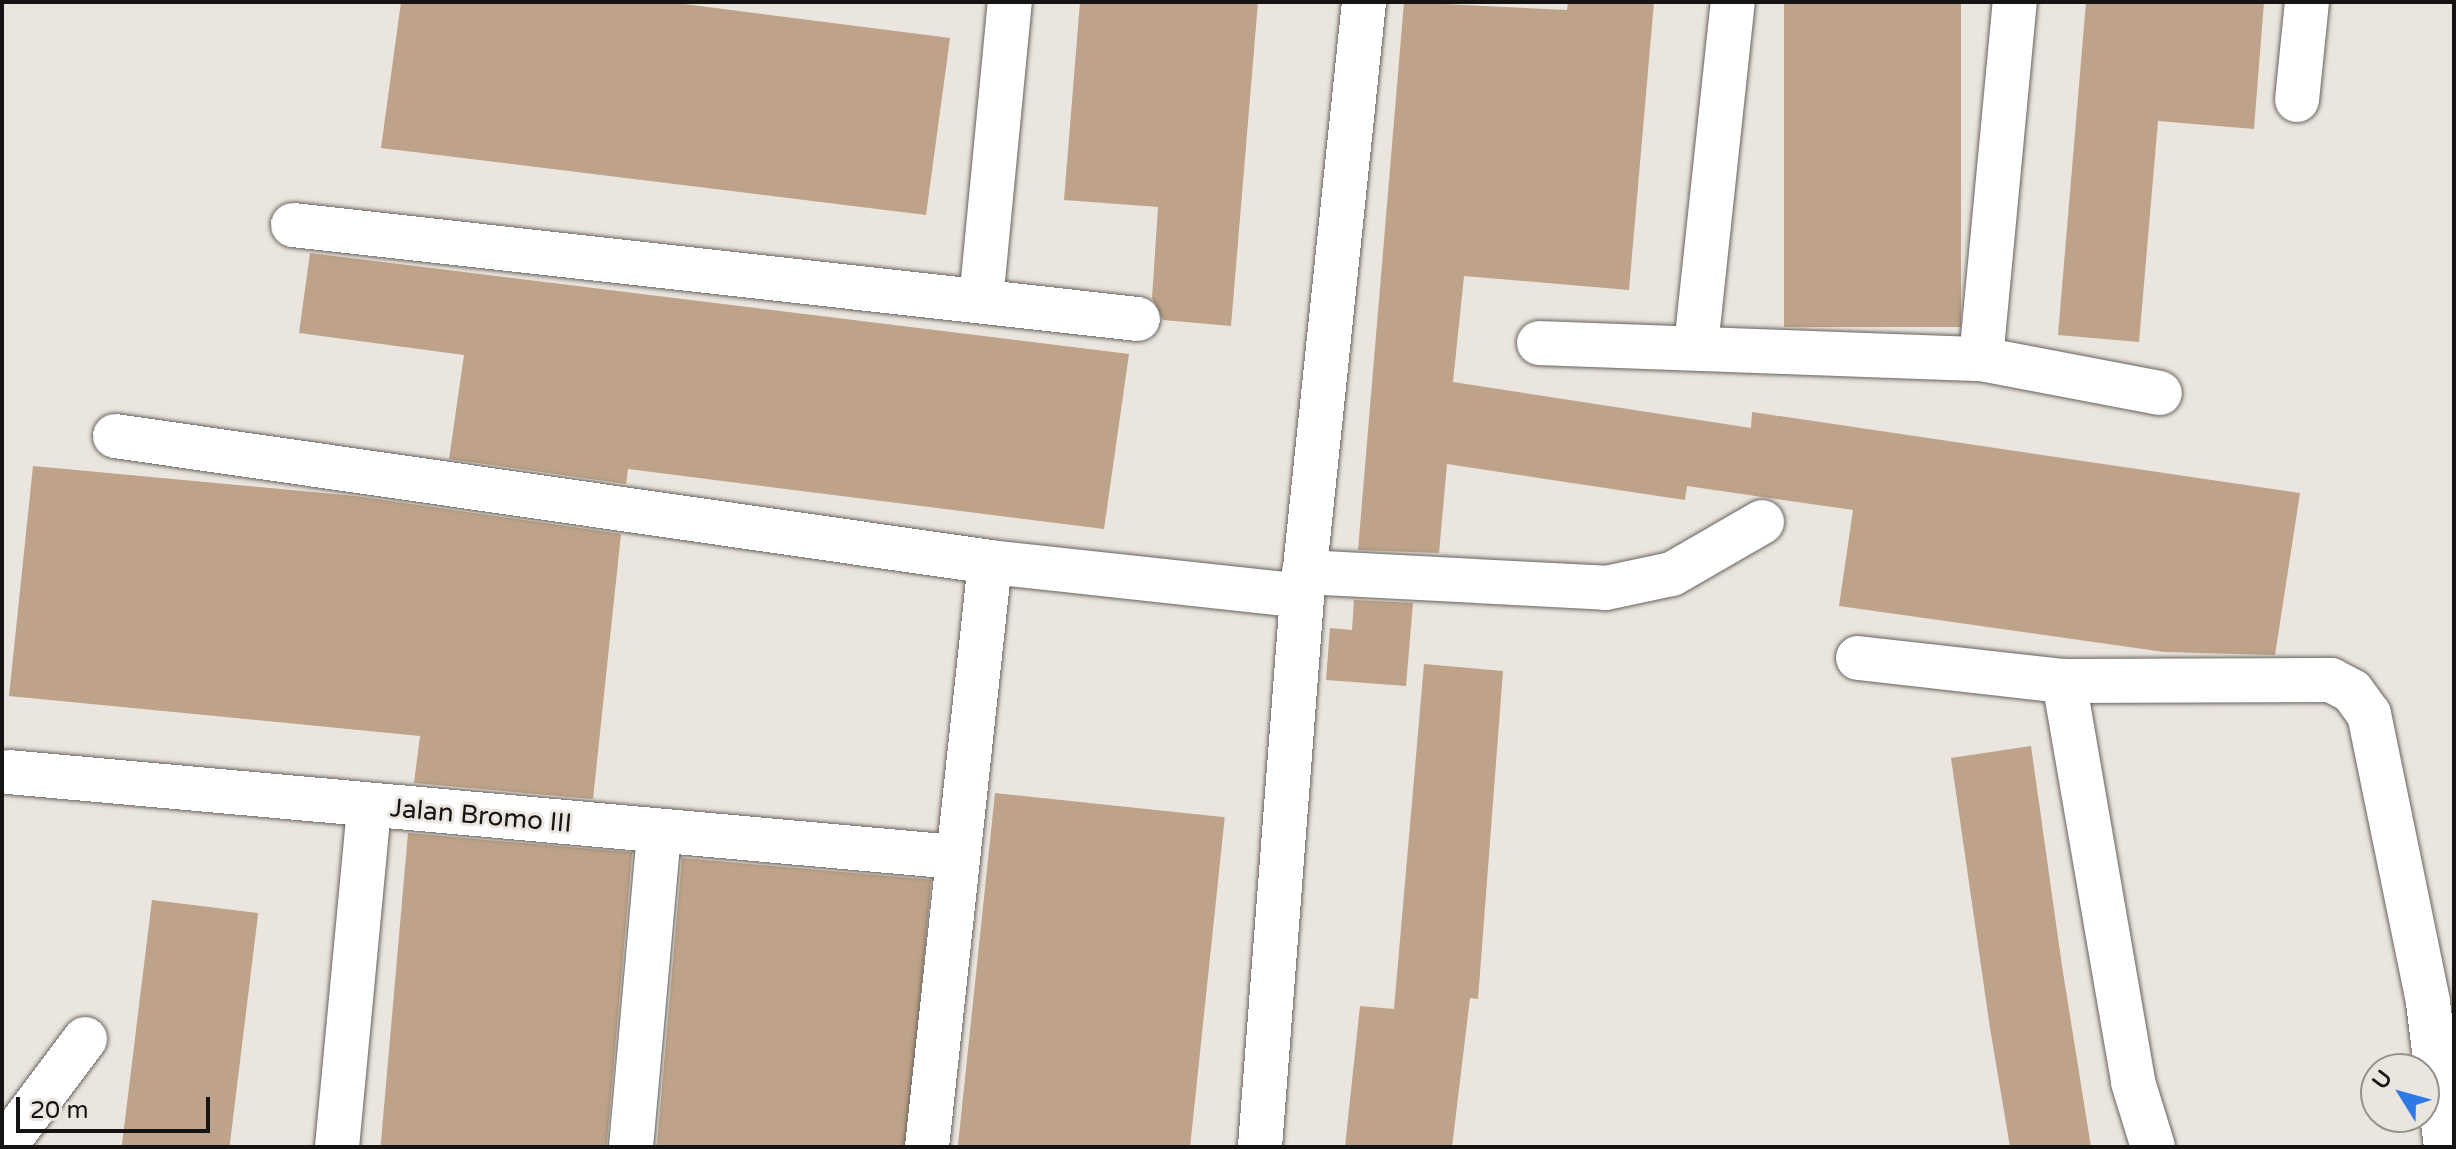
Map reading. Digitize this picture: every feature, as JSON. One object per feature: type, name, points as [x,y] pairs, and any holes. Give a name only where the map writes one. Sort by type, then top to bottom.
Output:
[{"type":"street","points":[[981,301],[1010,2]]},
{"type":"street","points":[[1260,1147],[1303,584],[1364,2]]},
{"type":"street","points":[[1696,346],[1733,2]]},
{"type":"street","points":[[1981,359],[2015,2]]},
{"type":"street","points":[[2297,100],[2307,2]]},
{"type":"street","points":[[293,225],[1138,319]]},
{"type":"street","points":[[1539,343],[1696,346],[1981,359],[2160,393]]},
{"type":"street","points":[[115,436],[990,562],[1303,584],[1606,588],[1672,574],[1762,522]]},
{"type":"street","points":[[927,1147],[955,857],[990,562]]},
{"type":"street","points":[[1858,658],[2064,681],[2331,680],[2352,691],[2369,714],[2428,1002],[2446,1147]]},
{"type":"street","points":[[2064,681],[2133,1082],[2153,1147]]},
{"type":"street","name":"Jalan Bromo III","points":[[8,772],[955,857]]},
{"type":"street","points":[[337,1147],[369,806]]},
{"type":"street","points":[[631,1147],[659,832]]},
{"type":"street","points":[[4,1147],[85,1039]]},
{"type":"building","points":[[401,2],[669,2],[950,38],[926,215],[381,148]]},
{"type":"building","points":[[1080,2],[1258,2],[1231,326],[1163,320],[1152,298],[1158,207],[1064,200]]},
{"type":"building","points":[[1404,2],[1567,10],[1568,2],[1654,2],[1629,290],[1464,276],[1453,382],[1751,428],[1752,412],[2300,493],[2275,655],[2164,652],[1839,606],[1853,510],[1687,486],[1685,500],[1447,464],[1439,553],[1358,550]]},
{"type":"building","points":[[1784,2],[1961,2],[1961,327],[1784,327]]},
{"type":"building","points":[[2086,2],[2264,2],[2254,129],[2158,121],[2139,342],[2058,335]]},
{"type":"building","points":[[310,253],[1129,354],[1104,529],[628,469],[626,484],[449,459],[464,355],[299,333]]},
{"type":"building","points":[[33,466],[355,496],[621,534],[593,799],[414,783],[420,736],[9,696]]},
{"type":"building","points":[[1354,600],[1413,603],[1406,686],[1326,680],[1330,628],[1352,630]]},
{"type":"building","points":[[1424,664],[1503,671],[1478,999],[1470,998],[1452,1147],[1345,1147],[1360,1006],[1394,1009]]},
{"type":"building","points":[[2031,746],[2091,1147],[2010,1147],[1990,1028],[1951,758]]},
{"type":"building","points":[[995,793],[1225,817],[1190,1147],[958,1147]]},
{"type":"building","points":[[408,833],[632,853],[606,1147],[381,1147]]},
{"type":"building","points":[[682,858],[931,880],[908,1147],[657,1147]]},
{"type":"building","points":[[152,900],[258,913],[229,1147],[122,1147]]}]
